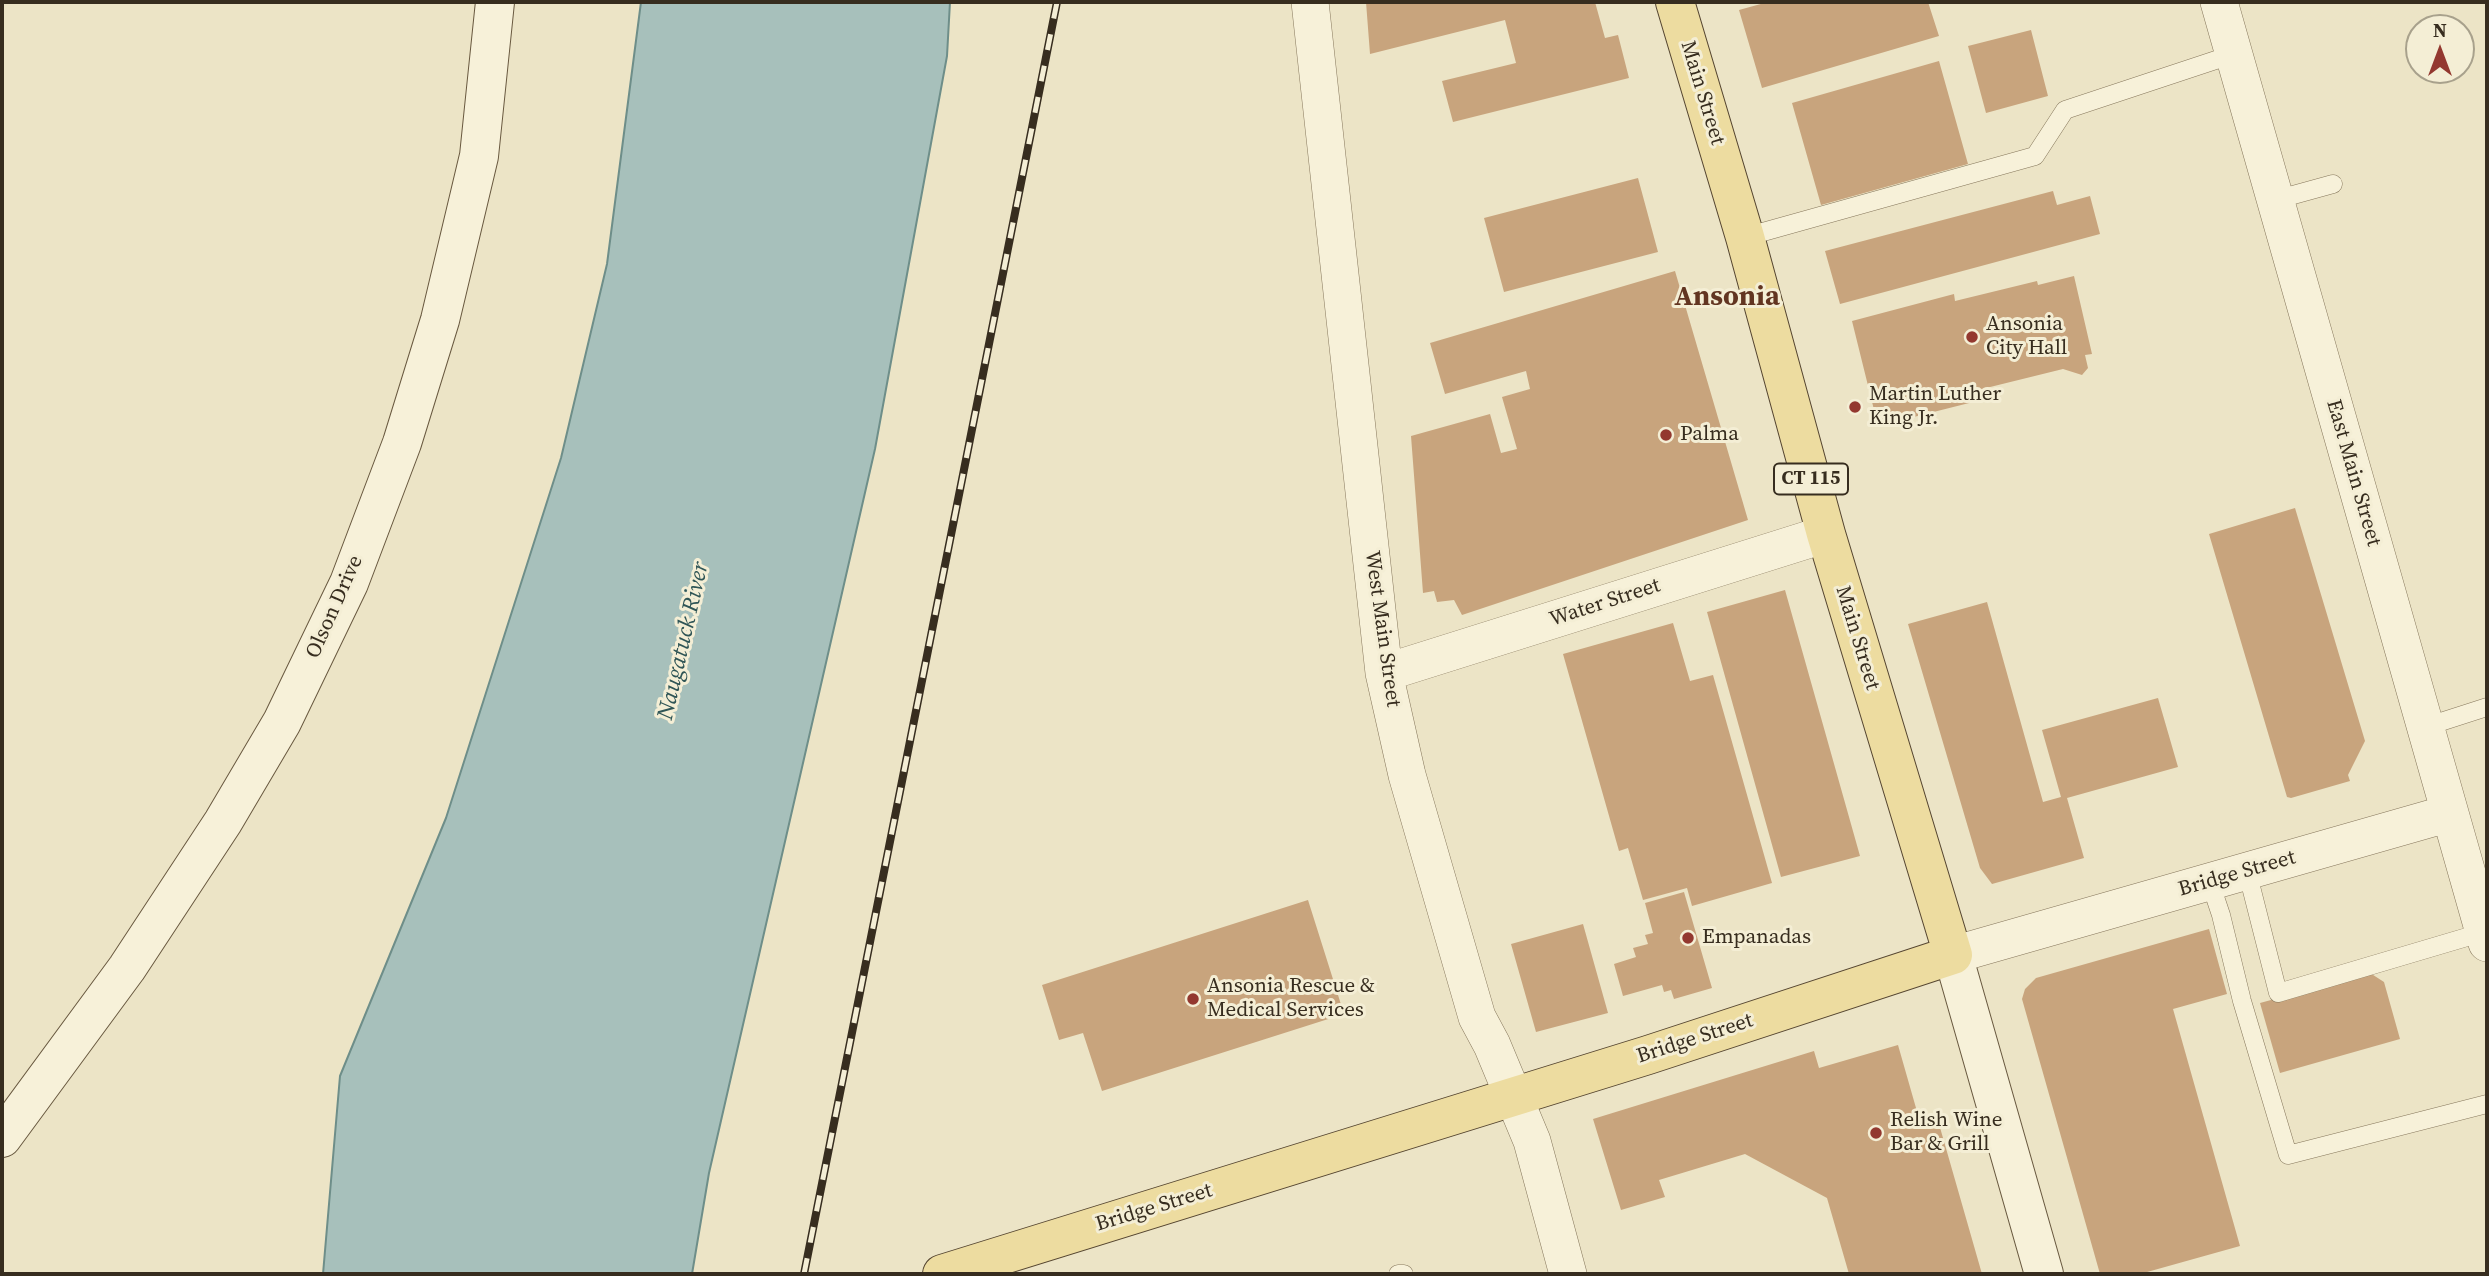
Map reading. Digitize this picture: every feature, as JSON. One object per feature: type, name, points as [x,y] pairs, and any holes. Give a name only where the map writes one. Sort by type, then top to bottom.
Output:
[{"type":"main road","name":"Olson Drive","points":[[2,1138],[127,968],[223,822],[282,722],[349,583],[402,443],[440,320],[479,156],[495,2]]},
{"type":"main road","name":"Main Street","points":[[1675,2],[1745,237],[1826,534],[1953,955],[2044,1274]]},
{"type":"main road","name":"Bridge Street","points":[[943,1274],[1514,1096],[1953,955]]},
{"type":"street","name":"West Main Street","points":[[1310,2],[1384,673],[1407,775],[1477,1017],[1492,1045],[1532,1141],[1568,1274]]},
{"type":"street","name":"East Main Street","points":[[2219,2],[2486,938]]},
{"type":"street","name":"Water Street","points":[[1384,673],[1826,534]]},
{"type":"street","name":"Bridge Street","points":[[1953,955],[2450,813]]},
{"type":"lane","points":[[1745,237],[2035,156],[2065,110],[2234,54]]},
{"type":"lane","points":[[2276,200],[2333,184]]},
{"type":"lane","points":[[2425,727],[2487,707]]},
{"type":"lane","points":[[2247,872],[2278,993],[2486,938]]},
{"type":"lane","points":[[2210,882],[2288,1155],[2487,1104]]},
{"type":"lane","points":[[1398,1274],[1404,1274]]},
{"type":"water","name":"Naugatuck River","points":[[641,2],[950,2],[947,56],[875,449],[709,1173],[692,1274],[323,1274],[340,1076],[446,818],[561,458],[607,264]]},
{"type":"building","points":[[1366,2],[1595,2],[1605,38],[1618,35],[1629,78],[1453,122],[1442,81],[1516,63],[1505,20],[1370,54]]},
{"type":"building","points":[[1768,2],[1928,2],[1939,36],[1762,88],[1739,10]]},
{"type":"building","points":[[2031,30],[2048,96],[1986,113],[1968,46]]},
{"type":"building","points":[[1939,61],[1968,164],[1821,205],[1792,103]]},
{"type":"building","points":[[1638,178],[1658,252],[1504,292],[1484,218]]},
{"type":"building","points":[[2053,191],[2057,205],[2090,196],[2100,234],[1840,304],[1825,251]]},
{"type":"building","points":[[1675,271],[1748,520],[1462,615],[1454,600],[1437,602],[1434,591],[1423,593],[1411,436],[1490,414],[1501,453],[1517,449],[1502,397],[1530,389],[1526,371],[1445,394],[1430,343]]},
{"type":"building","name":"Ansonia City Hall","points":[[2074,276],[2092,354],[2085,355],[2088,368],[2082,375],[2063,369],[1978,390],[1981,400],[1878,426],[1852,321],[1954,294],[1955,301],[2037,281],[2038,285]]},
{"type":"building","points":[[2295,508],[2365,741],[2348,775],[2350,781],[2291,798],[2287,797],[2209,534]]},
{"type":"building","points":[[1785,590],[1860,856],[1781,877],[1707,612]]},
{"type":"building","points":[[1987,602],[2043,802],[2061,797],[2042,730],[2158,698],[2178,767],[2067,798],[2084,858],[1992,884],[1980,868],[1908,624]]},
{"type":"building","points":[[1673,623],[1690,681],[1713,675],[1772,883],[1692,906],[1687,888],[1643,900],[1628,848],[1619,851],[1563,654]]},
{"type":"building","points":[[1684,892],[1712,988],[1674,999],[1671,990],[1664,992],[1662,985],[1623,996],[1614,964],[1636,957],[1633,948],[1648,944],[1645,935],[1653,933],[1645,903]]},
{"type":"building","name":"Ansonia Rescue & Medical Services","points":[[1308,900],[1344,1014],[1102,1091],[1083,1033],[1059,1040],[1042,985]]},
{"type":"building","points":[[1583,924],[1608,1013],[1536,1032],[1511,944]]},
{"type":"building","points":[[2209,929],[2227,994],[2173,1009],[2240,1246],[2140,1274],[2100,1274],[2022,999],[2025,989],[2036,978]]},
{"type":"building","points":[[2370,973],[2384,982],[2400,1039],[2280,1073],[2260,1003]]},
{"type":"building","points":[[1898,1045],[1922,1129],[1939,1124],[1982,1274],[1849,1274],[1827,1198],[1745,1154],[1659,1180],[1665,1197],[1621,1210],[1593,1119],[1814,1051],[1819,1068]]},
{"type":"railway","points":[[804,1274],[1057,2]]},
{"type":"place","name":"Ansonia City Hall","points":[[1972,337]]},
{"type":"place","name":"Martin Luther King Jr.","points":[[1855,407]]},
{"type":"place","name":"Palma","points":[[1666,435]]},
{"type":"place","name":"Empanadas","points":[[1688,938]]},
{"type":"place","name":"Ansonia Rescue & Medical Services","points":[[1193,999]]},
{"type":"place","name":"Relish Wine Bar & Grill","points":[[1876,1133]]},
{"type":"district","name":"Ansonia","points":[[1727,298]]}]
